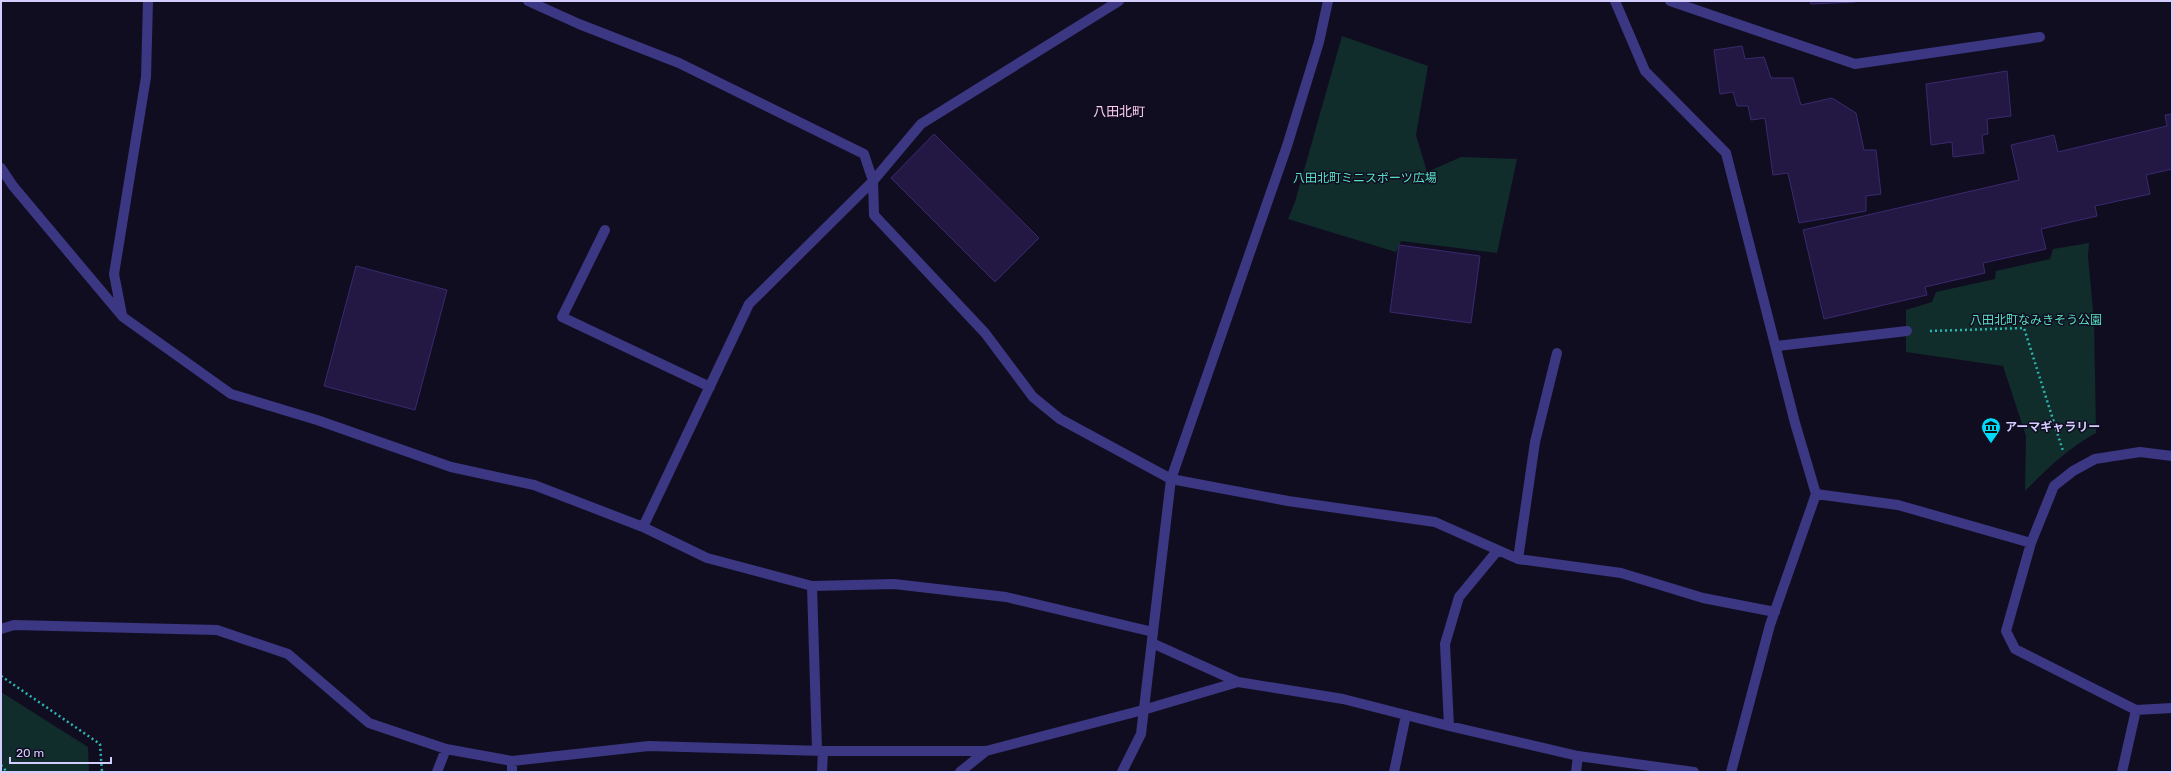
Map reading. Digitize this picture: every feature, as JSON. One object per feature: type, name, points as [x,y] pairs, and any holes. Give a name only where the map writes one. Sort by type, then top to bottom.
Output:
[{"type":"street","points":[[123,317],[114,274],[146,77],[148,1]]},
{"type":"street","points":[[528,1],[579,24],[679,63],[864,154],[873,181],[874,215],[985,333],[1032,397],[1060,419],[1171,479],[1288,502],[1435,522],[1518,559],[1621,573],[1703,598],[1775,612]]},
{"type":"street","points":[[643,528],[748,304],[873,181],[921,124],[1119,1]]},
{"type":"street","points":[[1122,772],[1141,734],[1171,479],[1287,146],[1319,42],[1328,1]]},
{"type":"street","points":[[1615,1],[1645,71],[1726,153],[1777,346],[1795,423],[1816,494],[1775,612],[1731,772]]},
{"type":"street","points":[[1670,1],[1855,64],[2040,37]]},
{"type":"street","points":[[1,168],[13,186],[123,317],[231,394],[317,420],[451,467],[534,485],[643,528],[707,558],[812,586],[894,584],[1006,597],[1153,632]]},
{"type":"street","points":[[605,230],[562,317],[710,387]]},
{"type":"street","points":[[1777,346],[1907,331]]},
{"type":"street","points":[[1518,559],[1535,442],[1557,353]]},
{"type":"street","points":[[2172,456],[2140,452],[2096,459],[2073,471],[2054,486],[2031,543],[2006,631],[2015,649],[2136,710],[2172,708]]},
{"type":"street","points":[[1816,494],[1898,505],[2031,543]]},
{"type":"street","points":[[1449,726],[1445,644],[1459,597],[1498,550]]},
{"type":"street","points":[[812,586],[822,772]]},
{"type":"street","points":[[1,629],[14,625],[217,630],[288,654],[369,723],[446,749],[512,761],[649,746],[820,750],[986,751],[1143,710],[1238,682]]},
{"type":"street","points":[[1152,643],[1238,682],[1343,699],[1449,726],[1578,756],[1694,772]]},
{"type":"street","points":[[2122,772],[2136,710]]},
{"type":"street","points":[[1394,772],[1406,715]]},
{"type":"street","points":[[437,772],[446,749]]},
{"type":"street","points":[[960,772],[986,751]]},
{"type":"street","points":[[1576,772],[1578,756]]},
{"type":"street","points":[[512,761],[512,772]]},
{"type":"path","points":[[1907,331],[2024,328],[2064,454],[2073,471]]},
{"type":"path","points":[[1,676],[100,744],[102,772]]},
{"type":"path","points":[[1,765],[7,772]]},
{"type":"green space","name":"八田北町ミニスポーツ広場","points":[[1342,36],[1428,66],[1416,135],[1427,172],[1461,157],[1517,159],[1497,253],[1401,241],[1396,252],[1288,219],[1295,202]]},
{"type":"green space","name":"八田北町なみきそう公園","points":[[2089,243],[2088,256],[2094,321],[2096,433],[2067,452],[2025,491],[2026,436],[2003,366],[1906,352],[1906,310],[1932,302],[1936,292],[1995,279],[1996,271],[2050,259],[2053,249]]},
{"type":"green space","points":[[1,692],[88,747],[89,772],[1,772]]},
{"type":"building","points":[[1810,1],[1855,1],[1855,2],[1811,4]]},
{"type":"building","points":[[1742,46],[1745,59],[1764,57],[1771,78],[1793,78],[1801,105],[1832,98],[1856,113],[1864,150],[1876,150],[1881,194],[1866,196],[1866,211],[1799,223],[1788,173],[1773,175],[1765,118],[1751,120],[1748,106],[1737,106],[1733,92],[1720,94],[1714,50]]},
{"type":"building","points":[[2007,71],[2011,116],[1987,119],[1988,134],[1982,135],[1984,153],[1953,157],[1952,142],[1931,145],[1926,84]]},
{"type":"building","points":[[2172,114],[2172,169],[2146,175],[2150,194],[2095,206],[2097,216],[2041,229],[2046,249],[1983,263],[1985,273],[1925,287],[1927,295],[1824,319],[1803,230],[2019,180],[2011,145],[2054,135],[2058,152],[2167,126],[2165,115]]},
{"type":"building","points":[[934,134],[1039,238],[995,282],[891,178]]},
{"type":"building","points":[[1399,245],[1480,256],[1471,323],[1390,312]]},
{"type":"building","points":[[356,266],[447,290],[415,410],[324,386]]},
{"type":"place","name":"アーマギャラリー","points":[[1991,444]]},
{"type":"district","name":"八田北町","points":[[1119,111]]}]
